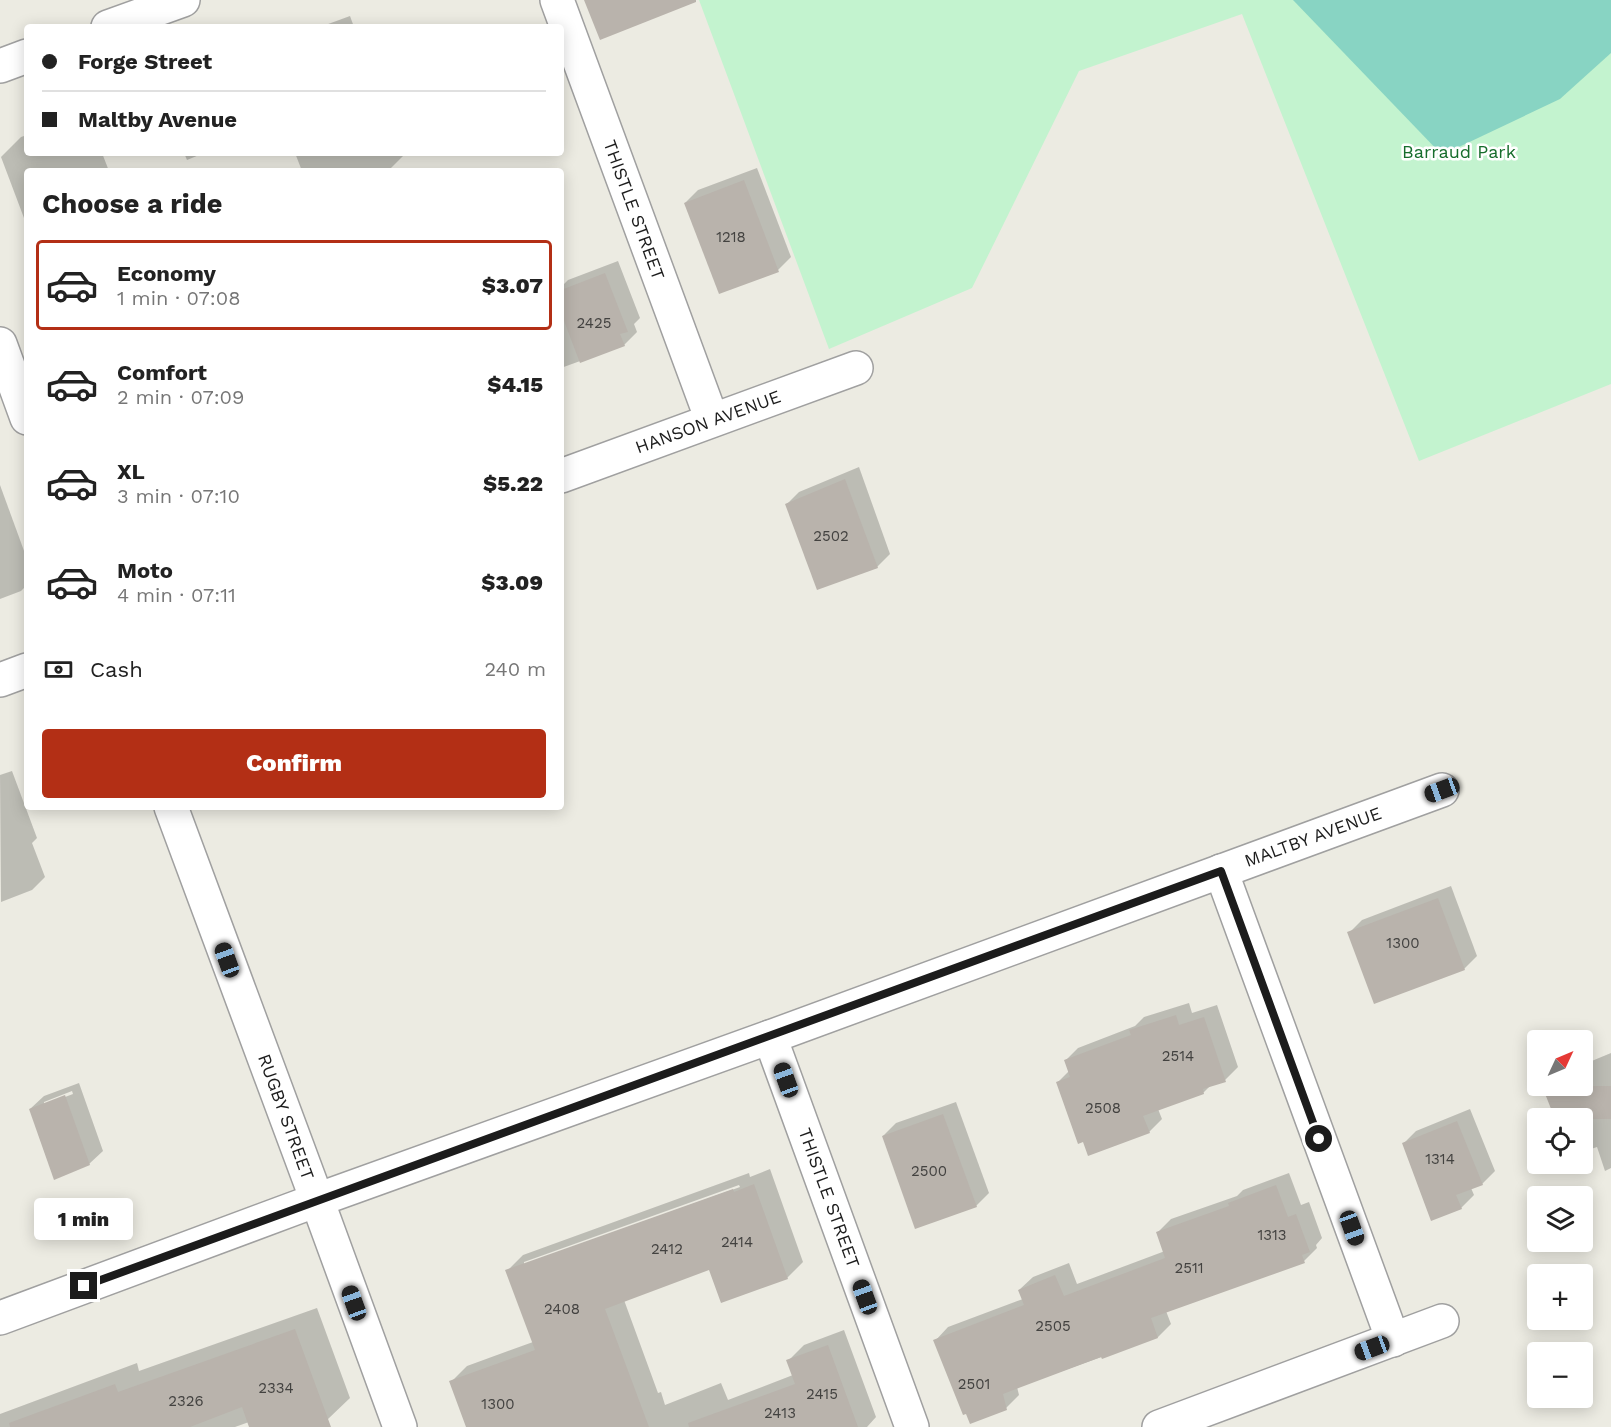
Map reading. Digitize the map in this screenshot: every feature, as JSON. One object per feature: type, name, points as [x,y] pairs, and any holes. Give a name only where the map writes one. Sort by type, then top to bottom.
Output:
[{"type":"street","points":[[116,24],[183,0]]},
{"type":"street","name":"THISTLE STREET","points":[[557,0],[712,420]]},
{"type":"street","points":[[0,66],[24,57]]},
{"type":"street","points":[[0,344],[24,410]]},
{"type":"street","name":"HANSON AVENUE","points":[[564,475],[856,368]]},
{"type":"street","points":[[0,680],[24,671]]},
{"type":"street","name":"MALTBY AVENUE","points":[[0,1318],[316,1200],[770,1037],[1442,790]]},
{"type":"street","name":"RUGBY STREET","points":[[172,810],[400,1427]]},
{"type":"street","points":[[1221,871],[1393,1340]]},
{"type":"street","name":"THISTLE STREET","points":[[770,1037],[912,1427]]},
{"type":"street","points":[[1159,1427],[1442,1321]]},
{"type":"green space","name":"Barraud Park","points":[[699,0],[1611,0],[1611,384],[1419,461],[1242,14],[1079,71],[972,288],[829,349]]},
{"type":"shaded area","points":[[1293,0],[1611,0],[1611,53],[1560,99],[1442,155]]},
{"type":"building","points":[[584,0],[696,0],[696,2],[600,40]]},
{"type":"building","points":[[744,180],[779,272],[719,294],[684,203]]},
{"type":"building","points":[[605,273],[628,332],[620,334],[625,346],[580,363],[564,321],[564,289]]},
{"type":"building","points":[[845,479],[878,568],[817,590],[785,504]]},
{"type":"building","points":[[1438,898],[1465,970],[1374,1004],[1347,932]]},
{"type":"building","points":[[1176,1015],[1179,1025],[1204,1017],[1226,1082],[1203,1089],[1204,1094],[1143,1116],[1150,1133],[1088,1156],[1083,1142],[1078,1144],[1056,1082],[1070,1077],[1064,1060],[1131,1035],[1129,1030]]},
{"type":"building","points":[[1593,1086],[1611,1086],[1611,1119],[1593,1119],[1593,1108],[1551,1108],[1546,1096],[1593,1096]]},
{"type":"building","points":[[65,1095],[90,1165],[54,1180],[29,1109]]},
{"type":"building","points":[[943,1114],[977,1207],[915,1229],[882,1136]]},
{"type":"building","points":[[1457,1121],[1483,1185],[1456,1195],[1462,1209],[1431,1221],[1402,1143]]},
{"type":"building","points":[[754,1184],[788,1279],[721,1303],[709,1270],[605,1309],[649,1427],[466,1427],[449,1381],[535,1350],[505,1270],[733,1189],[734,1192]]},
{"type":"building","points":[[1276,1185],[1288,1217],[1296,1214],[1310,1252],[1302,1255],[1305,1263],[1151,1318],[1158,1338],[1003,1394],[1007,1410],[970,1424],[966,1414],[963,1415],[933,1340],[1024,1305],[1018,1290],[1055,1275],[1064,1296],[1165,1258],[1156,1232],[1229,1206],[1228,1203]]},
{"type":"building","points":[[295,1329],[331,1427],[249,1427],[242,1407],[190,1427],[10,1427],[9,1423],[115,1384],[118,1392]]},
{"type":"building","points":[[828,1345],[858,1427],[689,1427],[688,1423],[795,1384],[786,1360]]},
{"type":"route","points":[[84,1286],[1221,871],[1319,1139]]}]
